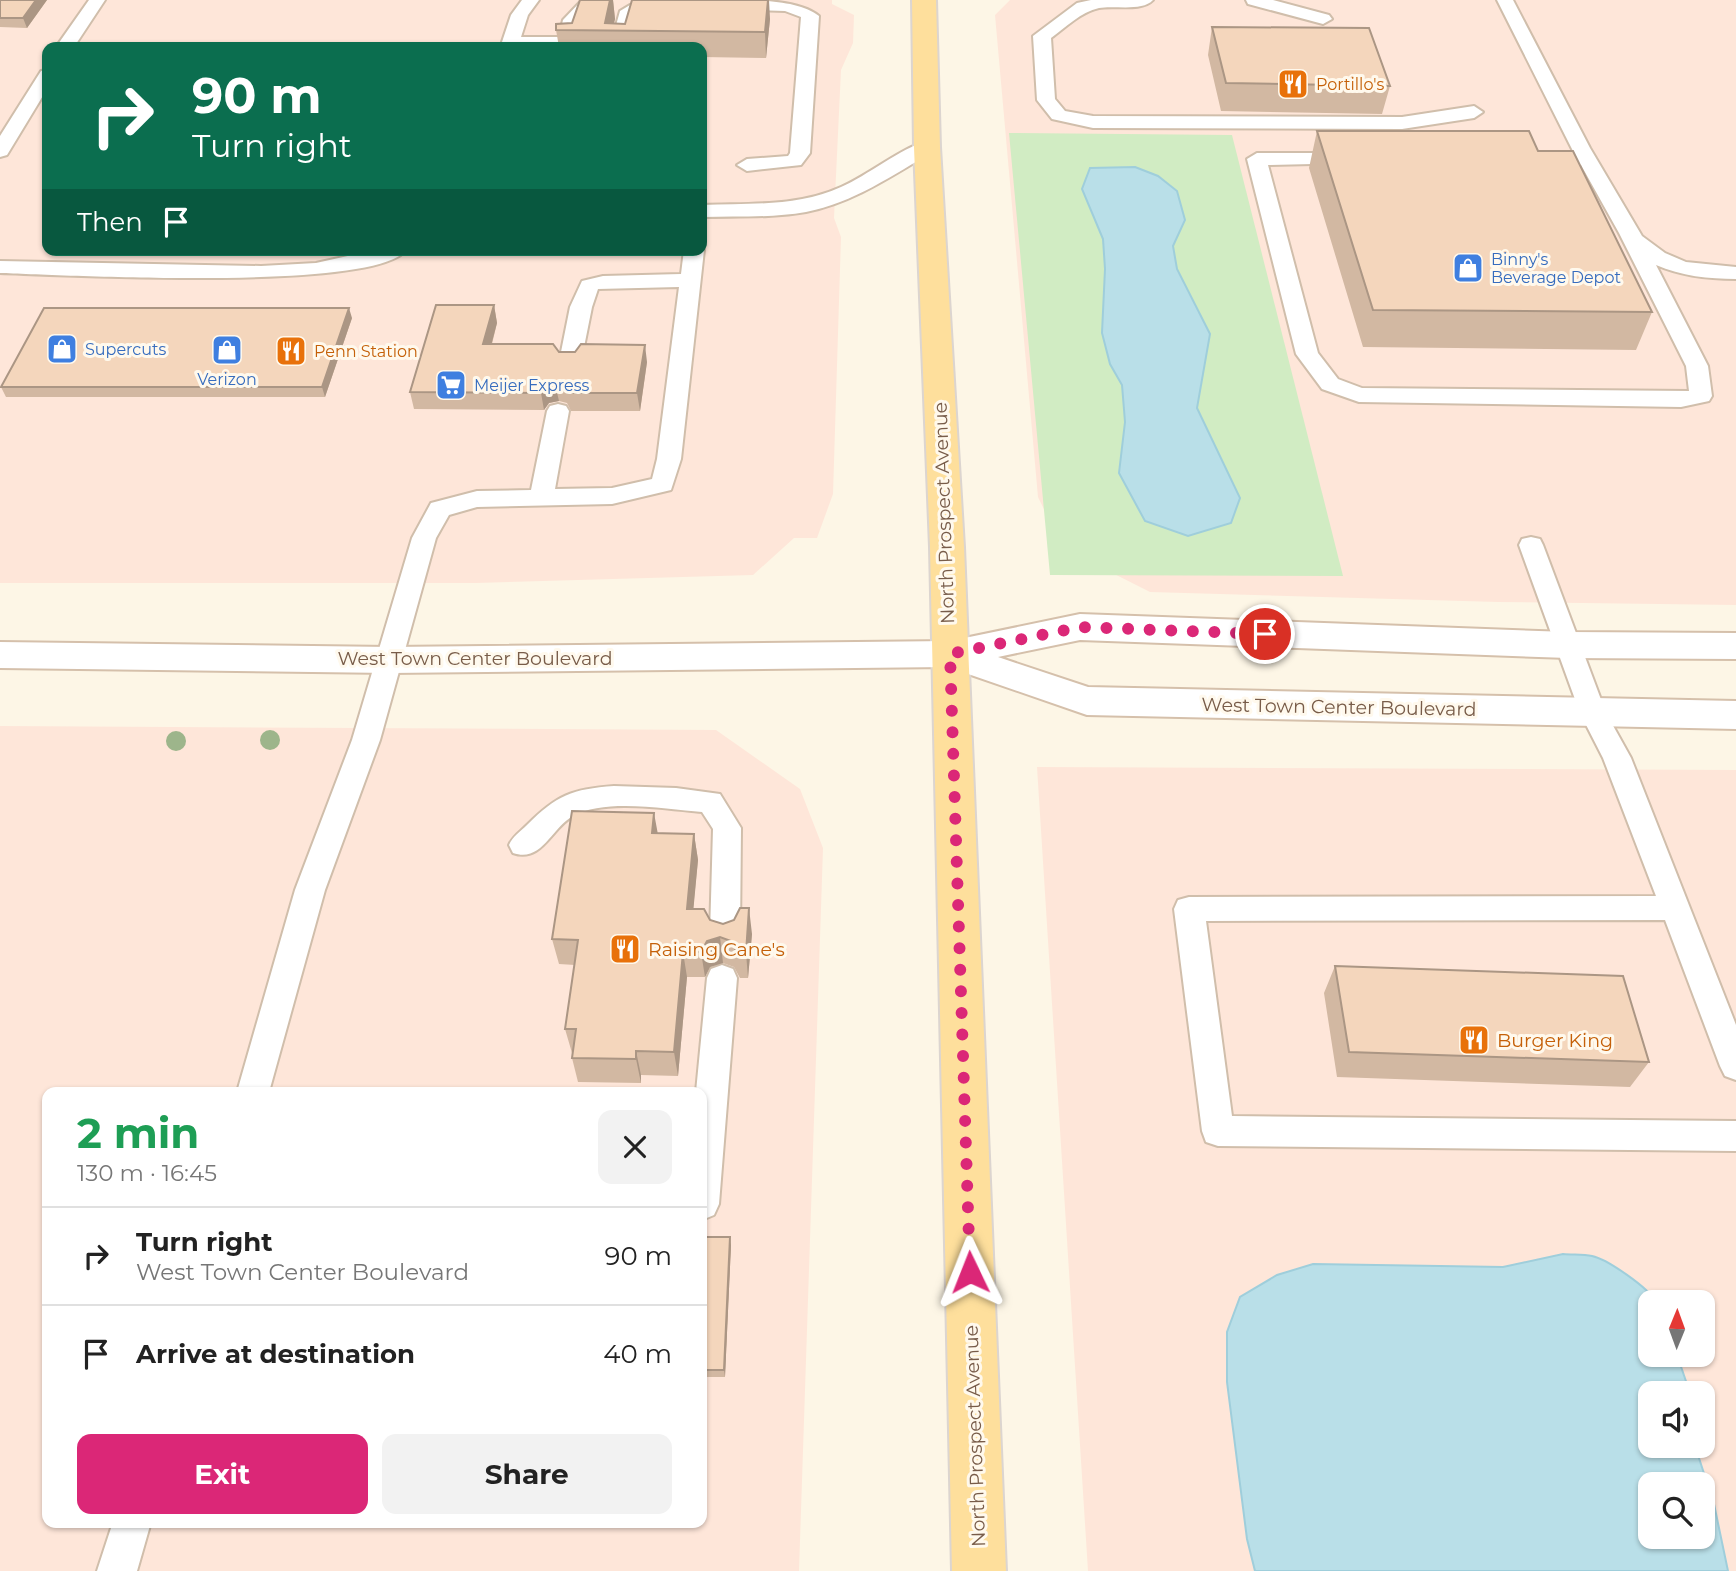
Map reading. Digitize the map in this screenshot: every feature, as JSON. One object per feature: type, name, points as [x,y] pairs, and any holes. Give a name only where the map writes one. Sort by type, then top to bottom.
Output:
[{"type":"main road","name":"North Prospect Avenue","points":[[924,0],[927,147],[950,654],[979,1571]]},
{"type":"main road","name":"West Town Center Boulevard","points":[[0,655],[390,660],[950,654],[1080,627],[1568,645],[1736,646]]},
{"type":"main road","name":"West Town Center Boulevard","points":[[950,654],[1087,701],[1736,715]]},
{"type":"lane","points":[[68,42],[97,0]]},
{"type":"lane","points":[[512,42],[520,15],[531,0]]},
{"type":"lane","points":[[566,42],[572,20],[592,0]]},
{"type":"lane","points":[[1145,0],[1103,2],[1083,7],[1042,36],[1046,100],[1059,115],[1093,122],[1402,124],[1434,116],[1474,112]]},
{"type":"lane","points":[[1254,0],[1323,19]]},
{"type":"lane","points":[[1367,159],[1257,159],[1307,354],[1330,384],[1359,395],[1681,400],[1702,396],[1697,366],[1629,232],[1586,159],[1505,0]]},
{"type":"lane","points":[[620,42],[626,15],[645,7],[674,4]]},
{"type":"lane","points":[[713,5],[792,6],[806,10],[810,16],[800,153],[794,161],[747,165]]},
{"type":"lane","points":[[0,151],[42,83]]},
{"type":"lane","points":[[707,211],[792,207],[821,202],[888,170],[927,147]]},
{"type":"lane","points":[[1518,159],[1586,159]]},
{"type":"lane","points":[[1629,232],[1647,251],[1670,263],[1716,273],[1736,273]]},
{"type":"lane","points":[[0,267],[247,272],[327,268],[368,261],[381,256]]},
{"type":"lane","points":[[254,1087],[310,890],[366,740],[424,538],[440,509],[477,499],[612,496],[663,484],[669,459],[693,256]]},
{"type":"lane","points":[[570,362],[583,299],[589,285],[603,282],[691,280]]},
{"type":"lane","points":[[541,498],[558,411]]},
{"type":"lane","points":[[1531,545],[1594,713],[1617,758],[1736,1066]]},
{"type":"lane","points":[[523,845],[534,839],[563,808],[601,796],[710,802],[727,828],[725,934]]},
{"type":"lane","points":[[1674,908],[1189,909],[1218,1131],[1736,1136]]},
{"type":"lane","points":[[707,1148],[722,978]]},
{"type":"lane","points":[[117,1571],[130,1528]]},
{"type":"shaded area","points":[[0,0],[832,0],[832,4],[854,15],[853,43],[841,70],[834,218],[841,237],[833,494],[817,538],[794,538],[753,575],[476,583],[0,583]]},
{"type":"shaded area","points":[[1010,0],[1736,0],[1736,605],[1498,602],[1150,592],[1063,548],[1038,497],[995,15]]},
{"type":"shaded area","points":[[0,726],[716,730],[800,789],[823,848],[799,1571],[0,1571]]},
{"type":"shaded area","points":[[1037,767],[1736,770],[1736,1571],[1088,1571]]},
{"type":"green space","points":[[1009,133],[1232,135],[1343,576],[1050,575]]},
{"type":"water","points":[[1135,167],[1158,176],[1177,191],[1185,220],[1173,246],[1177,269],[1210,334],[1197,408],[1240,498],[1231,523],[1188,536],[1145,521],[1119,473],[1125,422],[1122,385],[1110,364],[1102,333],[1105,269],[1103,239],[1082,189],[1090,168]]},
{"type":"water","points":[[1563,1254],[1599,1258],[1627,1275],[1646,1290],[1638,1290],[1638,1367],[1681,1367],[1686,1381],[1638,1381],[1638,1458],[1699,1458],[1704,1472],[1638,1472],[1638,1549],[1715,1549],[1715,1509],[1728,1571],[1255,1571],[1247,1539],[1227,1382],[1227,1332],[1240,1297],[1277,1275],[1313,1264],[1503,1267]]},
{"type":"building","points":[[0,0],[36,0],[23,18],[0,18]]},
{"type":"building","points":[[580,0],[610,0],[605,23],[625,24],[632,0],[768,0],[765,32],[556,30],[556,24],[572,23]]},
{"type":"building","points":[[1212,27],[1369,28],[1390,86],[1226,83]]},
{"type":"building","name":"Binny's Beverage Depot","points":[[1317,131],[1529,131],[1538,151],[1573,151],[1652,312],[1373,310]]},
{"type":"building","points":[[436,305],[494,305],[483,344],[553,344],[559,352],[575,352],[581,344],[645,345],[637,393],[568,393],[563,386],[555,384],[546,386],[541,393],[410,392]]},
{"type":"building","points":[[44,308],[349,308],[322,387],[1,387]]},
{"type":"building","name":"Raising Cane's","points":[[572,811],[654,813],[652,833],[694,834],[687,909],[704,909],[710,920],[723,924],[734,920],[740,908],[749,908],[746,953],[737,953],[731,941],[720,937],[707,941],[701,952],[683,952],[674,1052],[636,1051],[636,1059],[572,1058],[576,1029],[565,1029],[578,940],[552,939]]},
{"type":"building","name":"Burger King","points":[[1335,966],[1623,976],[1649,1062],[1349,1052]]},
{"type":"building","points":[[707,1237],[730,1237],[724,1370],[707,1370]]},
{"type":"place","name":"Portillo's","points":[[1293,84]]},
{"type":"place","name":"Binny's Beverage Depot","points":[[1468,268]]},
{"type":"place","name":"Supercuts","points":[[62,349]]},
{"type":"place","name":"Verizon","points":[[227,350]]},
{"type":"place","name":"Penn Station","points":[[291,351]]},
{"type":"place","name":"Meijer Express","points":[[451,385]]},
{"type":"place","name":"Raising Cane's","points":[[625,949]]},
{"type":"place","name":"Burger King","points":[[1474,1040]]},
{"type":"route","points":[[970,1272],[950,654],[1080,627],[1265,634]]}]
